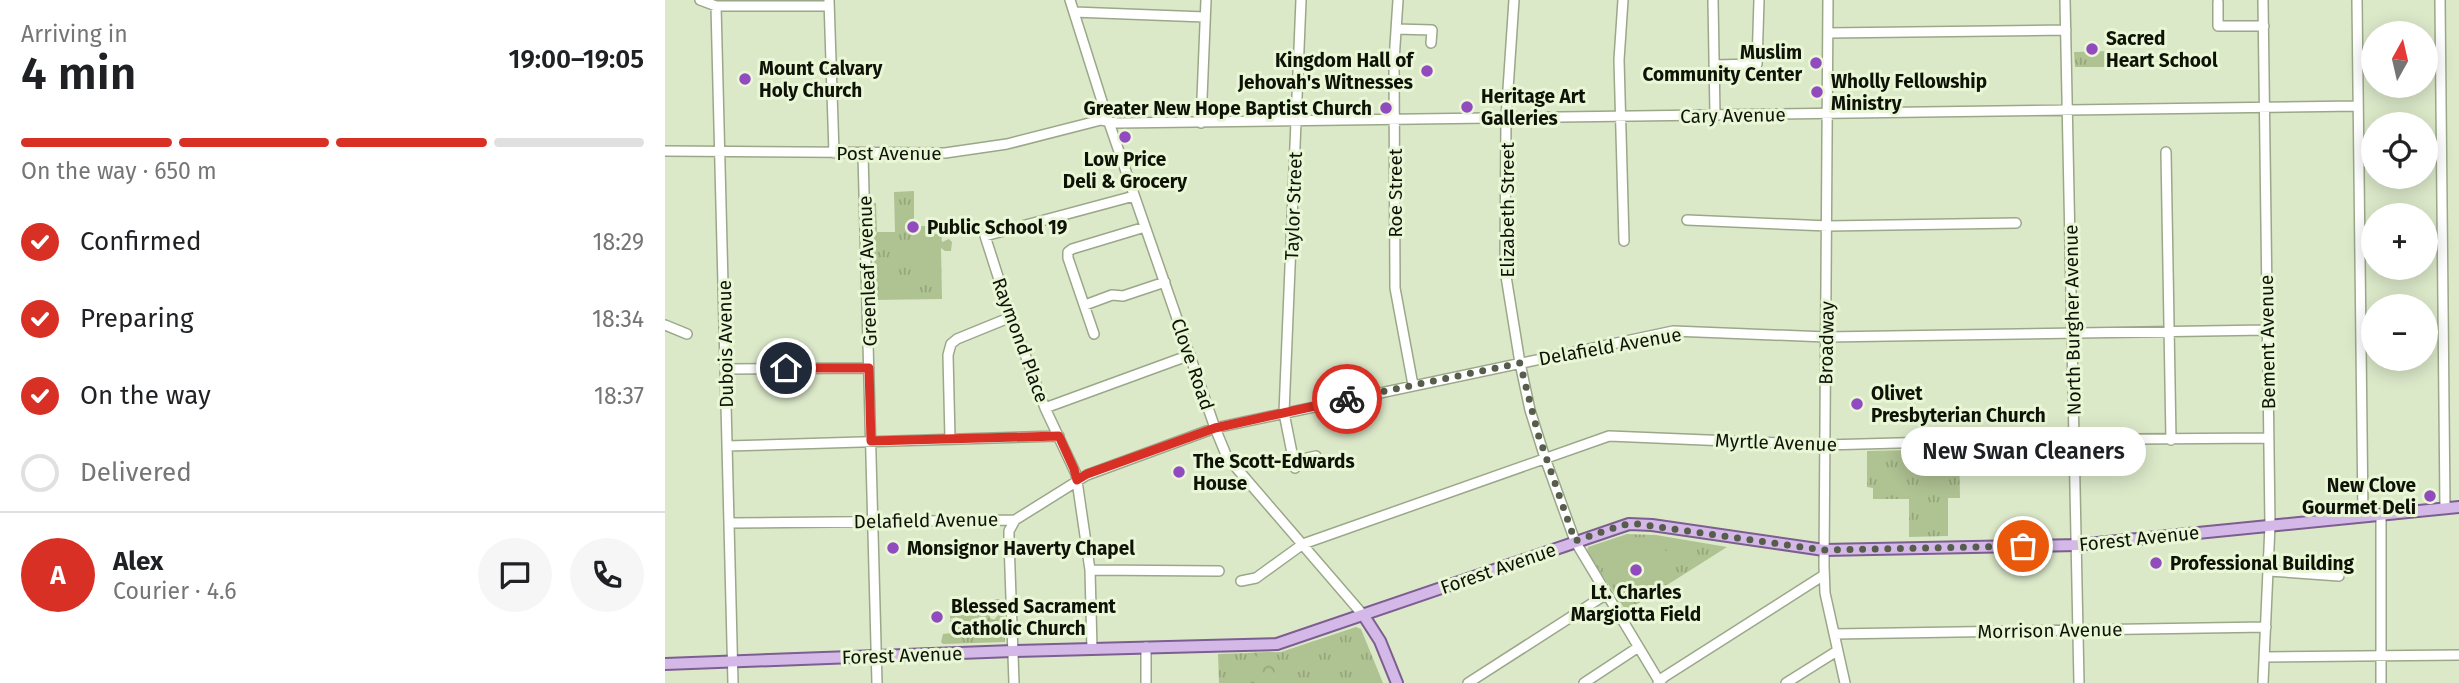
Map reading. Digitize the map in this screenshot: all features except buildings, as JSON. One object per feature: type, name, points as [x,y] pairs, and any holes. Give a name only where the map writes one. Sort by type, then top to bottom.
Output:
[{"type":"main road","name":"Forest Avenue","points":[[665,664],[1013,651],[1277,645],[1623,525],[1637,524],[1824,550],[2077,545],[2139,541],[2459,507]]},
{"type":"main road","name":"Clove Road","points":[[1364,616],[1380,641],[1397,683]]},
{"type":"street","points":[[700,0],[716,6],[829,3],[834,153]]},
{"type":"street","name":"Clove Road","points":[[1070,0],[1108,121],[1227,457],[1364,616]]},
{"type":"street","points":[[1201,122],[1206,0]]},
{"type":"street","name":"Taylor Street","points":[[1301,0],[1284,413],[1294,464],[1316,456]]},
{"type":"street","name":"Roe Street","points":[[1398,0],[1394,61],[1395,288],[1413,385]]},
{"type":"street","name":"Elizabeth Street","points":[[1514,0],[1507,119],[1505,271],[1520,363],[1530,410],[1575,541],[1659,682]]},
{"type":"street","points":[[1623,0],[1619,60],[1623,241]]},
{"type":"street","points":[[1713,0],[1715,115]]},
{"type":"street","points":[[1714,65],[1758,64],[1759,0]]},
{"type":"street","name":"Broadway","points":[[1828,0],[1824,575],[1825,593],[1845,683]]},
{"type":"street","name":"North Burgher Avenue","points":[[2065,0],[2079,683]]},
{"type":"street","name":"Bement Avenue","points":[[2263,0],[2270,525],[2263,683]]},
{"type":"street","points":[[2357,0],[2363,516]]},
{"type":"street","points":[[2440,0],[2445,508]]},
{"type":"street","points":[[2218,2],[2218,26],[2264,26]]},
{"type":"street","name":"Dubois Avenue","points":[[716,6],[733,683]]},
{"type":"street","points":[[1074,12],[1205,17]]},
{"type":"street","points":[[1396,29],[1431,30],[1431,43]]},
{"type":"street","points":[[1828,33],[2066,30]]},
{"type":"street","name":"Cary Avenue","points":[[1108,121],[1395,121],[2358,106]]},
{"type":"street","name":"Post Avenue","points":[[665,151],[863,154],[963,151],[1007,144],[1101,120],[1108,121]]},
{"type":"street","points":[[2165,152],[2171,440]]},
{"type":"street","name":"Greenleaf Avenue","points":[[863,154],[877,683]]},
{"type":"street","name":"Raymond Place","points":[[1092,649],[1090,570],[1077,480],[1045,408],[1011,317],[985,236],[1134,196]]},
{"type":"street","points":[[1686,220],[1828,226],[2016,223]]},
{"type":"street","points":[[1094,334],[1068,258],[1069,250],[1146,227]]},
{"type":"street","points":[[1085,305],[1112,295],[1123,296],[1165,282]]},
{"type":"street","points":[[950,439],[948,355],[951,344],[1011,317]]},
{"type":"street","points":[[665,325],[687,334]]},
{"type":"street","name":"Delafield Avenue","points":[[729,523],[1015,520],[1087,474],[1215,428],[1673,331],[1826,337],[2267,331]]},
{"type":"street","points":[[1045,408],[1190,355]]},
{"type":"street","points":[[725,369],[869,368]]},
{"type":"street","points":[[727,446],[1059,436]]},
{"type":"street","name":"Myrtle Avenue","points":[[1241,581],[1256,578],[1303,544],[1609,436],[1825,445],[2269,438]]},
{"type":"street","points":[[2381,514],[2381,683]]},
{"type":"street","points":[[1014,683],[1009,541],[1011,526],[1015,520]]},
{"type":"street","points":[[1090,570],[1219,571]]},
{"type":"street","points":[[2269,571],[2339,576]]},
{"type":"street","points":[[1659,682],[1824,575]]},
{"type":"street","points":[[1468,683],[1605,594]]},
{"type":"street","name":"Morrison Avenue","points":[[1834,634],[2266,627]]},
{"type":"street","points":[[1146,647],[1146,683]]},
{"type":"street","points":[[1584,683],[1637,648]]},
{"type":"street","points":[[1786,683],[1837,651]]},
{"type":"street","points":[[2264,657],[2459,655]]},
{"type":"green space","points":[[2110,51],[2110,67],[2075,67],[2074,52]]},
{"type":"green space","points":[[914,191],[914,226],[933,226],[933,234],[941,234],[942,242],[949,239],[952,242],[951,251],[941,248],[942,299],[875,300],[874,236],[877,232],[895,232],[894,192]]},
{"type":"green space","points":[[873,203],[876,203],[877,232],[873,232]]},
{"type":"green space","points":[[933,249],[934,284],[912,284],[911,250]]},
{"type":"green space","points":[[878,266],[890,267],[898,272],[904,281],[905,292],[879,294]]},
{"type":"green space","points":[[1959,449],[1960,498],[1948,498],[1948,536],[1909,537],[1909,499],[1873,499],[1873,488],[1867,487],[1867,451]]},
{"type":"green space","points":[[1627,534],[1656,535],[1727,547],[1626,611],[1587,552],[1588,547]]},
{"type":"green space","name":"Lt. Charles Margiotta Field","points":[[1632,540],[1661,547],[1680,563],[1634,592],[1635,595],[1630,598],[1623,597],[1620,591],[1622,589],[1614,577],[1609,579],[1596,557],[1598,552],[1613,544]]},
{"type":"green space","points":[[992,599],[1004,599],[1005,642],[941,642],[943,634],[951,633],[950,620],[958,619],[950,619],[950,601],[964,601],[965,613],[990,612],[990,618],[994,620],[998,615],[991,612]]},
{"type":"green space","points":[[1356,627],[1361,629],[1383,683],[1219,683],[1218,654],[1281,652]]},
{"type":"green space","points":[[1273,652],[1276,683],[1251,683],[1248,653]]},
{"type":"way so far","points":[[1347,399],[1520,363],[1530,410],[1575,541],[1623,525],[1637,524],[1824,550],[2023,546]]},
{"type":"place","name":"Sacred Heart School","points":[[2092,49]]},
{"type":"place","name":"Muslim Community Center","points":[[1816,63]]},
{"type":"place","name":"Kingdom Hall of Jehovah's Witnesses","points":[[1427,71]]},
{"type":"place","name":"Mount Calvary Holy Church","points":[[745,79]]},
{"type":"place","name":"Wholly Fellowship Ministry","points":[[1817,92]]},
{"type":"place","name":"Heritage Art Galleries","points":[[1467,107]]},
{"type":"place","name":"Greater New Hope Baptist Church","points":[[1386,108]]},
{"type":"place","name":"Low Price Deli & Grocery","points":[[1125,137]]},
{"type":"place","name":"Public School 19","points":[[913,227]]},
{"type":"place","name":"Olivet Presbyterian Church","points":[[1857,404]]},
{"type":"place","name":"The Scott-Edwards House","points":[[1179,472]]},
{"type":"place","name":"New Clove Gourmet Deli","points":[[2430,496]]},
{"type":"place","name":"New Swan Cleaners","points":[[2023,546]]},
{"type":"place","name":"Monsignor Haverty Chapel","points":[[893,548]]},
{"type":"place","name":"Professional Building","points":[[2156,563]]},
{"type":"place","name":"Lt. Charles Margiotta Field","points":[[1636,570]]},
{"type":"place","name":"Blessed Sacrament Catholic Church","points":[[937,617]]},
{"type":"route","points":[[786,368],[869,368],[871,441],[1059,436],[1077,480],[1215,428],[1347,399]]}]
